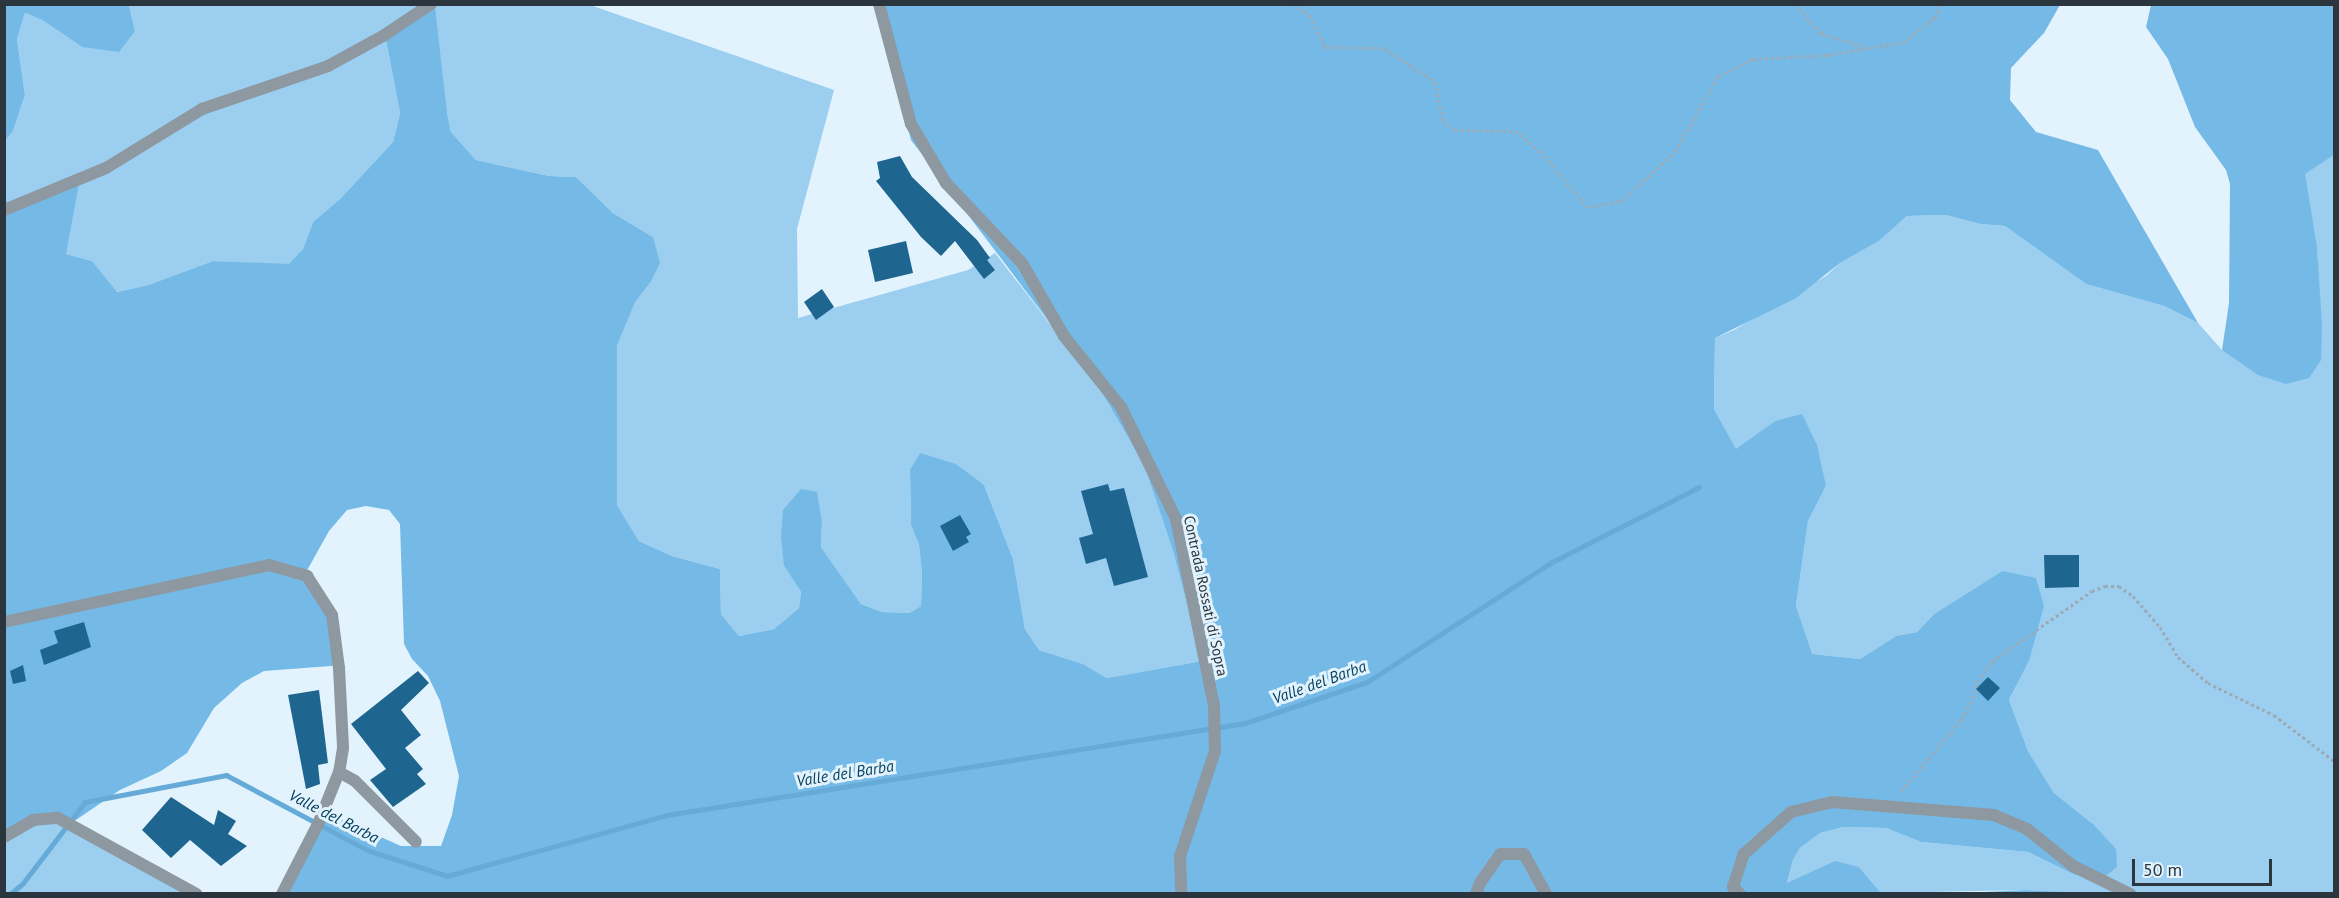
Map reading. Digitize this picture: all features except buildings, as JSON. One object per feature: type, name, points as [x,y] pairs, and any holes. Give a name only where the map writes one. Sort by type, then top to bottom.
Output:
[{"type":"street","points":[[4,210],[106,168],[202,109],[328,66],[383,36],[431,4]]},
{"type":"street","name":"Contrada Rossati di Sopra","points":[[879,4],[911,123],[946,183],[1022,263],[1064,336],[1121,407],[1176,519],[1214,705],[1215,751],[1180,856],[1181,894]]},
{"type":"street","points":[[4,622],[269,565],[307,576],[325,601],[335,630],[343,748],[339,772],[321,818],[282,894]]},
{"type":"street","points":[[339,772],[355,781],[416,842]]},
{"type":"street","points":[[1740,894],[1733,887],[1744,854],[1791,812],[1832,802],[1994,815],[2027,829],[2073,866],[2130,894]]},
{"type":"street","points":[[4,837],[33,820],[58,818],[196,894]]},
{"type":"street","points":[[1476,894],[1479,883],[1500,854],[1524,854],[1546,894]]},
{"type":"path","points":[[1294,4],[1310,15],[1324,47],[1384,48],[1435,82],[1443,122],[1455,130],[1515,131],[1540,151],[1587,207],[1621,201],[1675,152],[1718,76],[1753,59],[1827,56],[1904,42],[1935,18],[1940,4]]},
{"type":"path","points":[[1795,4],[1820,33],[1868,48]]},
{"type":"path","points":[[1888,807],[1961,720],[1973,699],[1977,682],[1992,661],[2082,598],[2105,586],[2119,586],[2133,596],[2160,627],[2178,657],[2208,683],[2274,715],[2334,761]]},
{"type":"shaded area","points":[[5,4],[129,5],[135,31],[119,52],[82,47],[42,20],[25,13],[17,39],[25,95],[13,131],[5,141]]},
{"type":"shaded area","points":[[129,5],[590,5],[834,90],[797,229],[798,318],[968,270],[995,253],[1098,386],[1144,465],[1173,551],[1202,661],[1107,678],[1083,664],[1039,650],[1025,629],[1013,559],[984,485],[920,453],[910,469],[911,525],[919,545],[922,574],[921,606],[909,613],[882,612],[861,604],[821,547],[822,522],[784,566],[801,592],[799,608],[774,629],[739,636],[721,614],[720,569],[672,556],[639,541],[617,505],[617,346],[635,301],[650,283],[653,237],[613,213],[576,177],[549,176],[476,160],[451,132],[447,113],[386,40],[400,113],[393,142],[341,198],[313,222],[303,249],[289,265],[213,261],[148,285],[116,292],[92,261],[66,254],[5,205],[5,141],[13,131],[25,95],[17,39],[25,13],[42,20],[82,47],[135,31]]},
{"type":"shaded area","points":[[876,5],[2060,5],[2044,33],[2011,68],[2010,100],[2036,132],[2098,150],[2198,323],[2164,306],[2086,284],[2005,226],[1980,224],[1946,215],[1907,216],[1879,241],[1840,263],[1796,298],[1715,338],[1714,409],[1736,449],[1775,421],[1802,414],[1817,445],[1826,486],[1808,521],[1796,606],[1812,654],[1860,659],[1896,636],[1917,632],[1934,614],[2002,571],[2036,578],[2044,606],[2029,661],[2009,700],[2028,751],[2054,793],[2093,824],[2116,849],[2117,867],[2101,880],[2073,874],[2028,852],[1921,842],[1886,828],[1844,827],[1820,833],[1800,848],[1793,860],[1787,883],[1835,861],[1859,867],[1881,893],[283,893],[329,814],[401,846],[441,846],[452,815],[459,776],[440,701],[428,676],[412,659],[404,644],[400,524],[389,510],[366,506],[347,510],[329,531],[305,574],[333,610],[344,665],[264,671],[242,683],[214,708],[187,753],[161,771],[120,790],[70,824],[49,821],[25,829],[5,843],[4,205],[80,178],[66,254],[92,261],[117,292],[148,285],[213,261],[289,264],[303,249],[313,222],[341,198],[393,142],[400,113],[386,40],[435,7],[451,132],[476,160],[549,176],[576,177],[613,213],[653,237],[660,263],[650,283],[635,302],[617,346],[617,505],[639,541],[672,556],[720,569],[721,614],[739,636],[774,629],[799,608],[801,592],[784,566],[781,537],[783,510],[801,489],[817,492],[822,522],[821,547],[861,604],[882,612],[909,613],[921,606],[922,574],[919,545],[911,525],[910,469],[920,453],[956,464],[984,485],[1013,559],[1025,629],[1039,650],[1083,664],[1107,678],[1202,661],[1173,551],[1144,465],[1098,386],[911,140]]},
{"type":"shaded area","points":[[2151,5],[2334,5],[2334,155],[2305,174],[2317,246],[2322,326],[2321,360],[2309,378],[2286,384],[2258,375],[2222,350],[2229,303],[2230,184],[2226,170],[2195,127],[2168,59],[2146,27]]},
{"type":"shaded area","points":[[2334,155],[2334,893],[2082,894],[2027,890],[1881,893],[1859,867],[1787,883],[1793,860],[1800,848],[1820,833],[1844,827],[1886,828],[1921,842],[2028,852],[2073,874],[2093,824],[2054,793],[2028,751],[2009,700],[2029,661],[2002,571],[1934,614],[1917,632],[1896,636],[1860,659],[1811,654],[1796,606],[1808,521],[1826,486],[1775,421],[1736,450],[1714,409],[1715,338],[1734,330],[1826,276],[1840,263],[1879,241],[1907,216],[1946,215],[1980,224],[2005,226],[2086,284],[2164,306],[2198,323],[2222,350],[2321,360],[2317,246],[2304,174]]},
{"type":"shaded area","points":[[49,821],[70,824],[194,894],[5,894],[5,843],[25,829]]},
{"type":"shaded area","points":[[2027,890],[2082,893],[1960,893]]},
{"type":"waterway","name":"Valle del Barba","points":[[10,894],[23,883],[85,802],[226,775],[367,850],[447,876],[667,815],[1245,723],[1367,682],[1552,562],[1699,487]]}]
